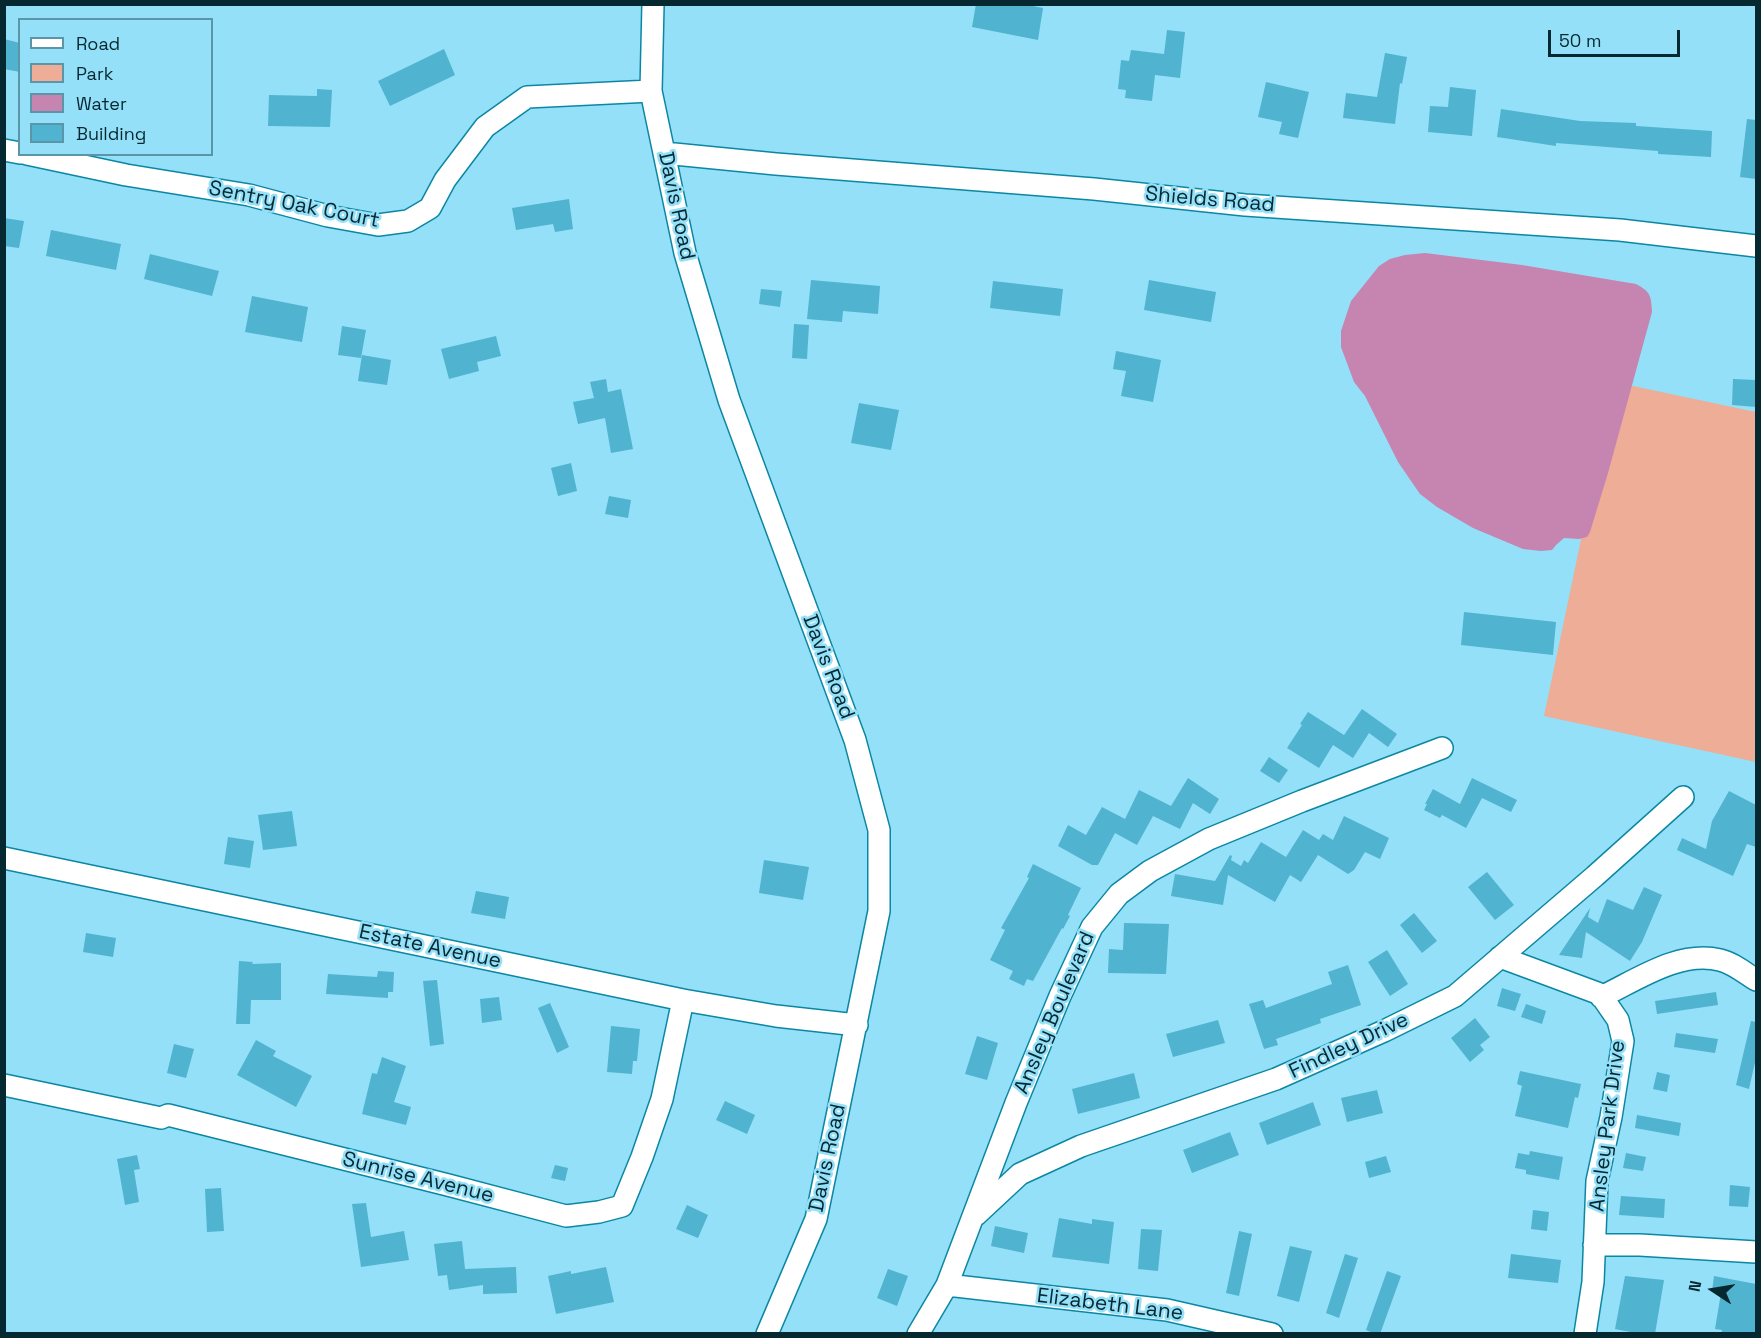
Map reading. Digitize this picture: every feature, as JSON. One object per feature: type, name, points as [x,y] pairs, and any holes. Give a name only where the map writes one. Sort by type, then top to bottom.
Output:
[{"type":"street","name":"Davis Road","points":[[653,4],[651,91],[685,253],[729,400],[855,740],[879,830],[879,911],[816,1219],[767,1334]]},
{"type":"street","name":"Sentry Oak Court","points":[[36,156],[126,175],[249,195],[328,216],[378,225],[408,221],[430,208],[445,180],[485,127],[527,97],[651,91]]},
{"type":"street","name":"Shields Road","points":[[664,153],[1094,189],[1245,205],[1620,230],[1756,246]]},
{"type":"street","name":"Ansley Boulevard","points":[[918,1334],[947,1285],[1016,1103],[1060,996],[1092,927],[1119,894],[1150,871],[1209,838],[1442,748]]},
{"type":"street","name":"Findley Drive","points":[[972,1219],[1020,1174],[1081,1146],[1276,1079],[1384,1031],[1455,996],[1683,797]]},
{"type":"street","name":"Estate Avenue","points":[[4,858],[683,1000],[776,1016],[857,1024]]},
{"type":"street","name":"Ansley Park Drive","points":[[1500,957],[1600,994],[1618,1020],[1623,1041],[1611,1117],[1597,1181],[1593,1282],[1585,1334]]},
{"type":"street","points":[[1601,997],[1645,975],[1685,959],[1703,957],[1732,964],[1756,980]]},
{"type":"street","name":"Sunrise Avenue","points":[[4,1085],[161,1118],[168,1115],[566,1216],[599,1212],[622,1206],[642,1157],[662,1099],[683,1000]]},
{"type":"street","points":[[1594,1245],[1756,1252]]},
{"type":"street","name":"Elizabeth Lane","points":[[947,1285],[1167,1310],[1272,1334]]},
{"type":"green space","points":[[1614,382],[1756,412],[1756,762],[1544,716]]},
{"type":"water","points":[[1425,253],[1522,265],[1636,284],[1649,295],[1652,312],[1608,473],[1587,537],[1564,538],[1552,550],[1523,549],[1473,528],[1437,507],[1420,494],[1398,462],[1365,396],[1354,382],[1341,347],[1341,331],[1351,301],[1379,266],[1390,259]]},
{"type":"building","points":[[976,4],[1023,4],[1043,8],[1038,40],[972,27]]},
{"type":"building","points":[[1167,30],[1185,32],[1180,78],[1155,75],[1152,101],[1125,98],[1126,90],[1118,89],[1121,60],[1129,61],[1131,50],[1164,54]]},
{"type":"building","points":[[4,39],[18,42],[18,72],[4,69]]},
{"type":"building","points":[[444,49],[455,75],[390,106],[378,81]]},
{"type":"building","points":[[1385,53],[1407,57],[1402,84],[1400,83],[1395,124],[1343,118],[1346,93],[1377,97]]},
{"type":"building","points":[[1266,82],[1309,92],[1298,138],[1279,134],[1282,122],[1258,117]]},
{"type":"building","points":[[1450,87],[1476,90],[1472,136],[1428,132],[1430,106],[1448,107]]},
{"type":"building","points":[[317,89],[332,90],[330,127],[268,126],[269,95],[317,96]]},
{"type":"building","points":[[1501,109],[1580,121],[1636,123],[1636,126],[1712,131],[1711,157],[1556,143],[1556,146],[1497,137]]},
{"type":"building","points":[[1747,119],[1756,120],[1756,179],[1740,177]]},
{"type":"building","points":[[569,199],[573,229],[555,232],[553,224],[516,230],[512,208]]},
{"type":"building","points":[[4,218],[24,221],[19,248],[4,246]]},
{"type":"building","points":[[51,230],[121,244],[116,270],[46,256]]},
{"type":"building","points":[[150,254],[219,271],[212,296],[144,279]]},
{"type":"building","points":[[811,280],[880,286],[878,314],[843,311],[842,322],[807,319]]},
{"type":"building","points":[[1149,280],[1216,292],[1211,322],[1144,310]]},
{"type":"building","points":[[993,281],[1063,289],[1060,316],[990,308]]},
{"type":"building","points":[[761,289],[782,291],[780,307],[759,304]]},
{"type":"building","points":[[252,296],[308,307],[302,342],[245,332]]},
{"type":"building","points":[[794,324],[809,325],[807,359],[792,358]]},
{"type":"building","points":[[342,326],[366,330],[361,358],[338,355]]},
{"type":"building","points":[[496,336],[501,356],[477,362],[479,371],[449,379],[441,349]]},
{"type":"building","points":[[1116,351],[1161,360],[1153,402],[1121,396],[1126,371],[1113,369]]},
{"type":"building","points":[[362,355],[391,360],[387,385],[358,381]]},
{"type":"building","points":[[606,379],[608,392],[621,389],[633,449],[611,453],[605,418],[578,424],[573,402],[594,398],[590,382]]},
{"type":"building","points":[[1733,379],[1756,380],[1756,407],[1732,405]]},
{"type":"building","points":[[859,403],[899,410],[891,450],[851,443]]},
{"type":"building","points":[[571,463],[577,491],[558,496],[551,468]]},
{"type":"building","points":[[609,496],[631,500],[628,518],[605,514]]},
{"type":"building","points":[[1464,612],[1556,622],[1553,655],[1461,645]]},
{"type":"building","points":[[1362,709],[1397,734],[1388,747],[1369,733],[1353,758],[1333,745],[1319,768],[1287,748],[1308,712],[1344,735]]},
{"type":"building","points":[[1269,757],[1288,770],[1279,783],[1260,771]]},
{"type":"building","points":[[1188,778],[1219,799],[1210,814],[1193,803],[1180,829],[1153,816],[1137,845],[1115,833],[1098,865],[1092,865],[1058,846],[1068,825],[1086,835],[1102,807],[1125,819],[1139,790],[1171,806]]},
{"type":"building","points":[[1472,778],[1517,800],[1511,812],[1482,798],[1466,828],[1442,815],[1440,818],[1424,810],[1433,789],[1460,804]]},
{"type":"building","points":[[1729,791],[1756,805],[1756,847],[1747,844],[1733,876],[1677,850],[1682,838],[1706,849],[1712,821]]},
{"type":"building","points":[[292,811],[297,846],[263,850],[258,815]]},
{"type":"building","points":[[1344,816],[1389,838],[1380,859],[1365,852],[1354,870],[1348,874],[1318,855],[1301,882],[1290,875],[1275,902],[1228,875],[1223,905],[1171,896],[1175,874],[1215,881],[1230,855],[1231,860],[1241,866],[1244,860],[1248,863],[1261,842],[1286,857],[1303,830],[1319,840],[1323,834],[1333,840]]},
{"type":"building","points":[[228,837],[254,841],[250,868],[224,864]]},
{"type":"building","points":[[764,860],[809,867],[803,900],[759,893]]},
{"type":"building","points":[[1033,864],[1081,888],[1068,915],[1070,916],[1033,981],[1027,979],[1024,986],[1009,979],[1013,971],[990,960],[1005,930],[1001,928],[1029,878],[1027,877]]},
{"type":"building","points":[[1487,872],[1514,905],[1495,920],[1468,887]]},
{"type":"building","points":[[1644,887],[1662,895],[1642,942],[1630,961],[1586,932],[1582,958],[1559,955],[1590,908],[1588,917],[1598,923],[1607,899],[1633,910]]},
{"type":"building","points":[[476,891],[509,897],[505,919],[471,913]]},
{"type":"building","points":[[1414,913],[1437,941],[1422,953],[1400,925]]},
{"type":"building","points":[[1124,923],[1169,924],[1166,974],[1108,973],[1109,949],[1123,950]]},
{"type":"building","points":[[86,933],[116,938],[113,957],[83,952]]},
{"type":"building","points":[[1387,950],[1408,984],[1390,996],[1368,962]]},
{"type":"building","points":[[239,961],[253,962],[252,964],[281,963],[281,1000],[251,1000],[250,1024],[236,1024]]},
{"type":"building","points":[[1348,965],[1361,1005],[1320,1019],[1321,1023],[1276,1039],[1278,1045],[1264,1049],[1249,1004],[1263,1000],[1266,1008],[1332,984],[1328,972]]},
{"type":"building","points":[[378,971],[394,972],[393,992],[388,992],[388,998],[326,994],[328,974],[377,977]]},
{"type":"building","points":[[437,980],[444,1044],[430,1046],[423,981]]},
{"type":"building","points":[[1502,988],[1521,994],[1515,1011],[1497,1006]]},
{"type":"building","points":[[1716,992],[1718,1005],[1657,1014],[1655,1001]]},
{"type":"building","points":[[499,997],[502,1020],[482,1023],[480,999]]},
{"type":"building","points":[[550,1003],[569,1047],[557,1053],[538,1008]]},
{"type":"building","points":[[1526,1004],[1546,1011],[1542,1024],[1521,1017]]},
{"type":"building","points":[[1475,1018],[1490,1037],[1480,1045],[1484,1050],[1470,1062],[1451,1038]]},
{"type":"building","points":[[1218,1020],[1225,1043],[1173,1057],[1166,1034]]},
{"type":"building","points":[[1751,1021],[1756,1022],[1756,1058],[1749,1089],[1736,1085]]},
{"type":"building","points":[[611,1026],[640,1029],[637,1061],[633,1061],[632,1074],[607,1072]]},
{"type":"building","points":[[1676,1033],[1718,1039],[1715,1053],[1674,1047]]},
{"type":"building","points":[[977,1036],[998,1043],[987,1080],[965,1074]]},
{"type":"building","points":[[256,1040],[276,1051],[273,1056],[312,1076],[296,1107],[237,1075]]},
{"type":"building","points":[[174,1044],[194,1049],[186,1078],[167,1073]]},
{"type":"building","points":[[382,1057],[406,1066],[394,1102],[411,1107],[406,1125],[362,1114],[372,1073],[377,1074]]},
{"type":"building","points":[[1520,1071],[1581,1084],[1578,1098],[1575,1097],[1568,1128],[1515,1116],[1522,1086],[1517,1084]]},
{"type":"building","points":[[1657,1072],[1670,1075],[1667,1092],[1653,1089]]},
{"type":"building","points":[[1134,1073],[1140,1098],[1078,1114],[1072,1089]]},
{"type":"building","points":[[1377,1090],[1383,1113],[1347,1122],[1341,1098]]},
{"type":"building","points":[[725,1101],[755,1115],[747,1134],[716,1120]]},
{"type":"building","points":[[1313,1102],[1321,1125],[1267,1145],[1259,1123]]},
{"type":"building","points":[[1637,1115],[1681,1123],[1679,1136],[1635,1128]]},
{"type":"building","points":[[1230,1132],[1239,1155],[1192,1173],[1183,1150]]},
{"type":"building","points":[[1530,1151],[1563,1157],[1559,1180],[1526,1174],[1526,1170],[1515,1168],[1518,1153],[1529,1155]]},
{"type":"building","points":[[1626,1153],[1646,1157],[1643,1171],[1623,1168]]},
{"type":"building","points":[[137,1155],[140,1169],[134,1170],[139,1202],[125,1205],[117,1159]]},
{"type":"building","points":[[1386,1156],[1391,1172],[1369,1178],[1365,1162]]},
{"type":"building","points":[[555,1165],[568,1168],[565,1181],[551,1178]]},
{"type":"building","points":[[1730,1185],[1750,1187],[1748,1207],[1729,1206]]},
{"type":"building","points":[[221,1188],[224,1231],[207,1232],[205,1189]]},
{"type":"building","points":[[1621,1196],[1665,1199],[1664,1218],[1619,1215]]},
{"type":"building","points":[[366,1203],[371,1237],[404,1231],[409,1260],[361,1267],[352,1204]]},
{"type":"building","points":[[687,1205],[708,1215],[698,1238],[676,1229]]},
{"type":"building","points":[[1533,1210],[1549,1212],[1547,1231],[1531,1229]]},
{"type":"building","points":[[1059,1218],[1092,1224],[1092,1219],[1114,1222],[1109,1264],[1052,1257]]},
{"type":"building","points":[[995,1226],[1028,1233],[1024,1253],[991,1246]]},
{"type":"building","points":[[1141,1229],[1162,1230],[1158,1271],[1138,1269]]},
{"type":"building","points":[[1239,1231],[1252,1234],[1239,1296],[1226,1293]]},
{"type":"building","points":[[462,1241],[465,1269],[516,1267],[517,1293],[483,1294],[483,1285],[449,1290],[447,1275],[438,1276],[434,1244]]},
{"type":"building","points":[[1290,1246],[1312,1251],[1299,1302],[1277,1296]]},
{"type":"building","points":[[1345,1254],[1358,1258],[1339,1318],[1326,1313]]},
{"type":"building","points":[[1511,1254],[1561,1260],[1558,1283],[1508,1278]]},
{"type":"building","points":[[606,1267],[614,1302],[556,1314],[548,1276]]},
{"type":"building","points":[[888,1269],[908,1276],[897,1306],[877,1298]]},
{"type":"building","points":[[1387,1271],[1401,1276],[1380,1334],[1375,1334],[1366,1330]]},
{"type":"building","points":[[1625,1276],[1664,1280],[1655,1334],[1615,1329]]},
{"type":"building","points":[[1714,1276],[1756,1284],[1756,1334],[1721,1334],[1722,1330],[1715,1329],[1721,1293],[1712,1291]]}]
